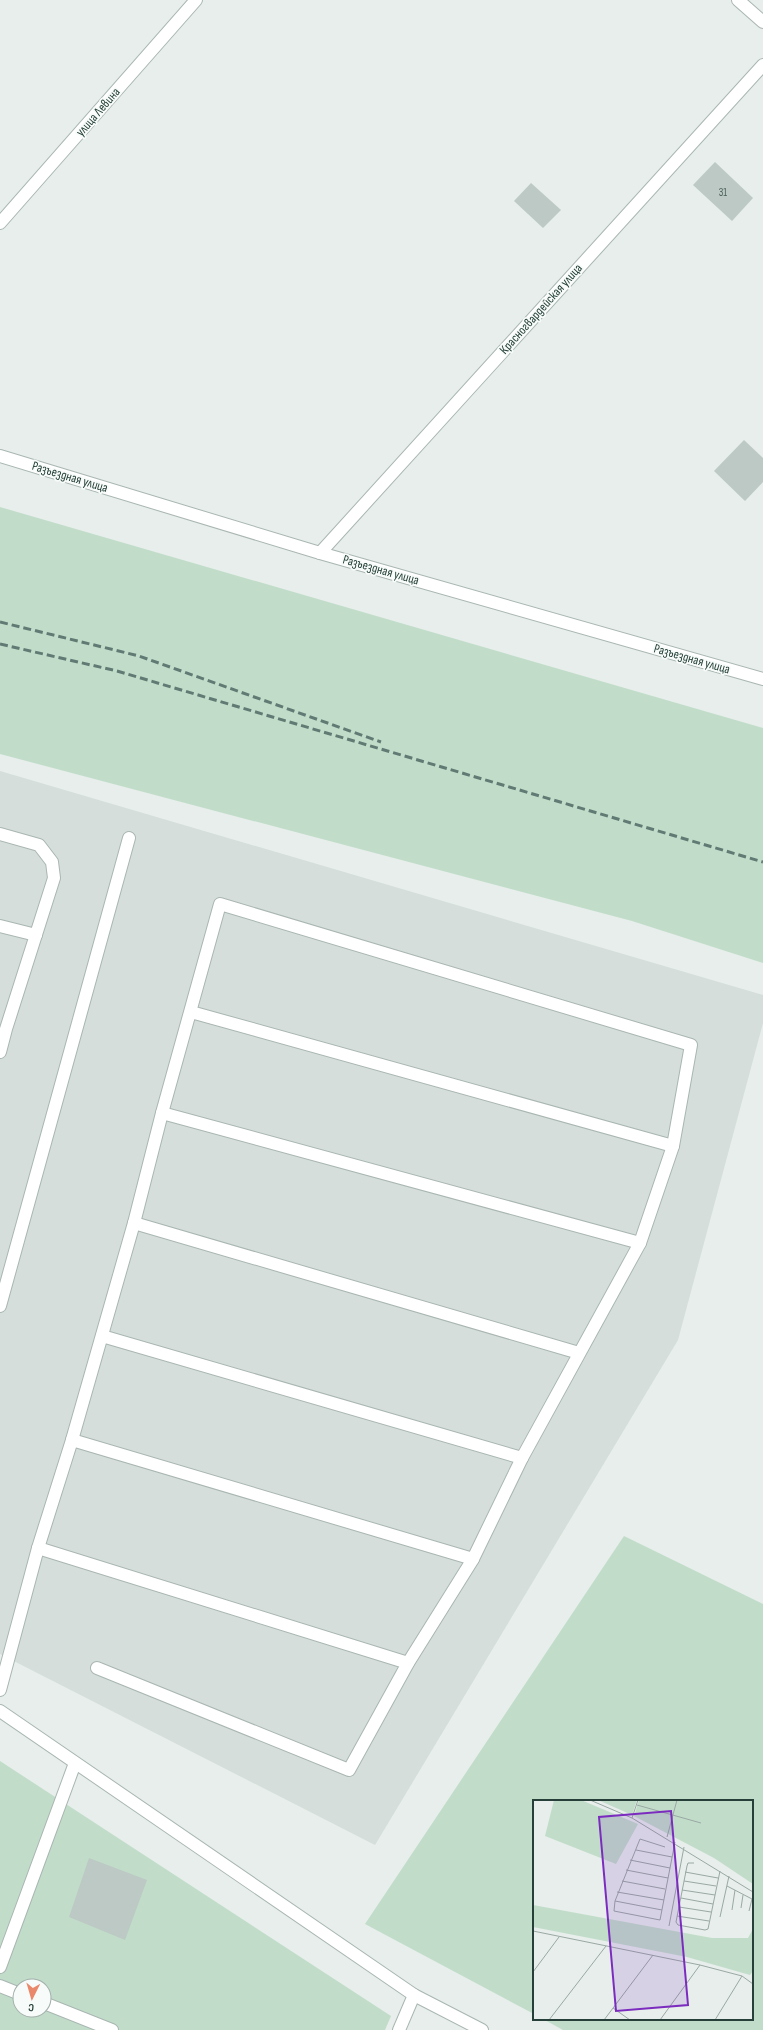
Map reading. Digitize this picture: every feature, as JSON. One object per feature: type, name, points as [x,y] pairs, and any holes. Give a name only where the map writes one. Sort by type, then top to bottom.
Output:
[{"type":"street","name":"улица Левина","points":[[0,223],[196,0]]},
{"type":"street","points":[[738,0],[763,22]]},
{"type":"street","name":"Красногвардейская улица","points":[[320,553],[763,65]]},
{"type":"street","name":"Разъездная улица","points":[[0,456],[320,553],[763,679]]},
{"type":"street","points":[[0,834],[39,845],[52,862],[54,878],[36,936],[3,1028],[0,1052]]},
{"type":"street","points":[[0,1306],[129,838]]},
{"type":"street","points":[[0,1690],[38,1548],[72,1440],[134,1223],[162,1113],[220,904],[691,1045],[673,1146],[640,1243],[522,1458],[473,1559],[408,1664],[349,1770],[97,1668]]},
{"type":"street","points":[[0,926],[36,936]]},
{"type":"street","points":[[191,1012],[673,1146]]},
{"type":"street","points":[[162,1113],[640,1243]]},
{"type":"street","points":[[134,1223],[579,1353]]},
{"type":"street","points":[[102,1336],[522,1458]]},
{"type":"street","points":[[72,1440],[473,1559]]},
{"type":"street","points":[[38,1548],[408,1664]]},
{"type":"street","points":[[0,1712],[414,1995],[482,2030]]},
{"type":"street","points":[[0,1967],[75,1763]]},
{"type":"street","points":[[0,1986],[12,1991]]},
{"type":"street","points":[[399,2030],[414,1995]]},
{"type":"street","points":[[52,2006],[112,2030]]},
{"type":"shaded area","points":[[0,771],[763,995],[763,1023],[678,1340],[375,1845],[0,1654]]},
{"type":"green space","points":[[0,507],[763,728],[763,963],[632,921],[0,754]]},
{"type":"green space","points":[[624,1536],[763,1604],[763,2030],[563,2030],[545,2020],[753,2020],[753,1800],[533,1800],[533,2013],[365,1924]]},
{"type":"green space","points":[[0,1761],[391,2016],[385,2030],[0,2030]]},
{"type":"building","points":[[715,162],[753,198],[732,221],[693,185]]},
{"type":"building","points":[[531,183],[561,210],[543,228],[514,201]]},
{"type":"building","points":[[744,440],[763,458],[763,482],[745,501],[714,471]]},
{"type":"building","points":[[89,1858],[147,1880],[125,1940],[69,1917]]},
{"type":"railway","points":[[0,622],[139,656],[381,742]]},
{"type":"railway","points":[[0,644],[117,671],[763,862]]}]
